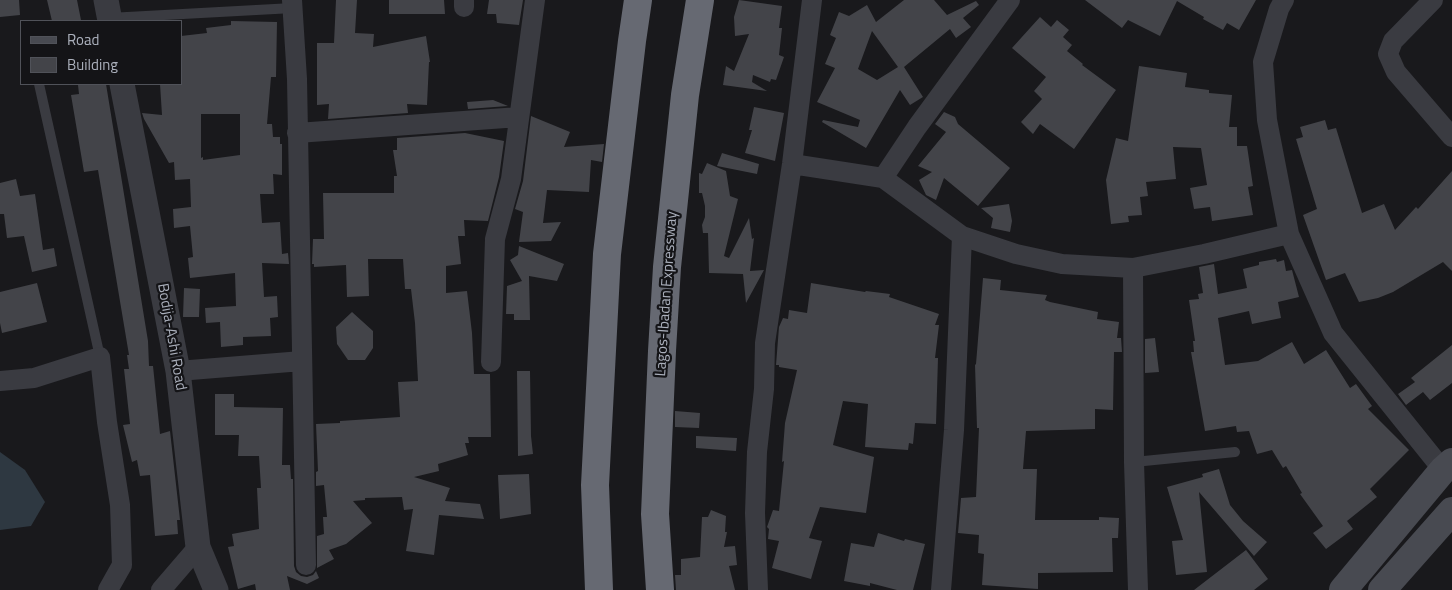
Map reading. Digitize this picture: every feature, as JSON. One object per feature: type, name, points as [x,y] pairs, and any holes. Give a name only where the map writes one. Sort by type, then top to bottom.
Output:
[{"type":"highway","points":[[599,590],[595,485],[607,254],[638,0]]},
{"type":"highway","name":"Lagos-Ibadan Expressway","points":[[660,590],[655,514],[667,268],[685,96],[700,0]]},
{"type":"main road","points":[[1343,590],[1448,466]]},
{"type":"main road","points":[[1382,590],[1452,511]]},
{"type":"street","points":[[491,362],[495,239],[511,179],[535,0]]},
{"type":"street","points":[[762,589],[755,513],[757,452],[764,389],[765,343],[792,164],[812,0]]},
{"type":"street","points":[[883,178],[917,127],[1010,0]]},
{"type":"street","points":[[1284,0],[1279,9],[1263,62],[1267,120],[1289,234],[1333,333],[1448,466]]},
{"type":"street","points":[[1434,0],[1393,41],[1388,54],[1396,72],[1452,137]]},
{"type":"street","points":[[292,4],[297,78],[306,566]]},
{"type":"street","name":"Bodija-Ashi Road","points":[[122,85],[178,371],[198,547],[216,590]]},
{"type":"street","points":[[297,133],[520,117]]},
{"type":"street","points":[[792,164],[883,178],[962,236],[1016,254],[1062,264],[1133,268],[1289,234]]},
{"type":"street","points":[[941,590],[954,430],[962,236]]},
{"type":"street","points":[[1133,268],[1134,462],[1138,590]]},
{"type":"street","points":[[0,381],[34,378],[100,357],[107,422],[120,505],[122,565],[108,590]]},
{"type":"street","points":[[178,371],[302,361]]},
{"type":"street","points":[[161,590],[198,547]]},
{"type":"lane","points":[[106,15],[292,4]]},
{"type":"lane","points":[[39,85],[100,357]]},
{"type":"lane","points":[[1134,462],[1235,452]]},
{"type":"shaded area","points":[[0,452],[25,470],[45,502],[31,526],[0,530]]},
{"type":"building","points":[[0,0],[19,0],[20,15],[0,17]]},
{"type":"building","points":[[47,0],[77,0],[81,20],[52,20]]},
{"type":"building","points":[[336,0],[357,0],[355,33],[374,34],[373,47],[426,36],[430,62],[427,105],[407,104],[408,113],[328,119],[329,104],[317,105],[317,43],[334,43]]},
{"type":"building","points":[[389,0],[444,0],[445,14],[389,14]]},
{"type":"building","points":[[489,0],[523,0],[519,25],[497,23],[496,14],[487,14]]},
{"type":"building","points":[[739,0],[782,6],[779,28],[782,28],[779,55],[784,57],[776,80],[771,79],[770,82],[753,75],[752,82],[767,91],[723,85],[726,66],[734,71],[749,34],[735,36],[734,17]]},
{"type":"building","points":[[904,0],[934,0],[947,15],[976,1],[979,5],[963,18],[971,27],[956,38],[950,29],[904,67],[923,97],[910,105],[900,90],[866,148],[822,122],[823,120],[858,127],[860,120],[817,102],[835,68],[825,64],[836,38],[830,35],[839,12],[849,16],[867,5],[876,22]],"holes":[[[872,31],[898,67],[877,80],[858,69]]]},
{"type":"building","points":[[1085,0],[1256,0],[1239,30],[1227,23],[1223,30],[1177,1],[1160,36],[1128,20],[1122,28]]},
{"type":"building","points":[[1040,17],[1051,27],[1057,20],[1069,30],[1063,37],[1072,45],[1067,51],[1082,65],[1116,90],[1074,149],[1040,124],[1033,134],[1021,122],[1042,99],[1034,91],[1046,77],[1012,48]]},
{"type":"building","points":[[231,21],[277,22],[276,77],[271,77],[267,124],[272,124],[273,137],[280,137],[280,144],[282,144],[282,175],[273,174],[274,194],[260,194],[262,223],[280,222],[282,254],[288,253],[289,264],[262,263],[264,297],[277,296],[278,317],[270,318],[271,336],[243,337],[243,345],[221,347],[220,322],[206,323],[205,308],[236,306],[235,273],[190,278],[188,258],[193,257],[190,226],[174,228],[173,209],[191,207],[190,179],[175,180],[174,162],[169,163],[142,113],[162,115],[160,85],[182,85],[182,36],[207,33],[206,28],[231,25]],"holes":[[[201,114],[240,114],[240,155],[203,160],[203,157],[201,158]]]},
{"type":"building","points":[[1139,66],[1187,73],[1185,87],[1209,90],[1209,93],[1232,95],[1229,127],[1237,127],[1237,146],[1247,146],[1253,186],[1248,187],[1253,215],[1212,221],[1210,207],[1194,209],[1190,188],[1207,185],[1201,148],[1173,147],[1176,179],[1146,182],[1148,196],[1140,197],[1142,215],[1128,216],[1129,222],[1111,224],[1106,180],[1116,138],[1128,141]]},
{"type":"building","points":[[78,85],[106,85],[148,341],[149,366],[153,366],[160,434],[170,431],[180,520],[177,520],[178,534],[155,536],[150,475],[140,476],[137,460],[132,462],[123,425],[130,424],[124,369],[129,369],[127,355],[129,355],[98,170],[84,172],[71,95],[79,94]]},
{"type":"building","points":[[493,100],[508,106],[468,109],[467,102]]},
{"type":"building","points":[[754,107],[784,113],[775,161],[745,153],[752,130],[749,130]]},
{"type":"building","points":[[944,112],[955,117],[958,124],[1010,168],[978,206],[944,178],[936,200],[926,195],[919,180],[932,172],[918,166],[946,132],[935,124]]},
{"type":"building","points":[[531,116],[570,132],[564,147],[604,144],[602,162],[591,160],[589,192],[547,190],[543,223],[561,222],[551,241],[519,242],[523,212],[515,209],[523,181]]},
{"type":"building","points":[[1325,120],[1328,130],[1336,128],[1362,213],[1384,204],[1395,230],[1416,207],[1418,209],[1452,171],[1452,271],[1443,262],[1393,292],[1378,298],[1359,302],[1345,273],[1326,280],[1303,215],[1317,209],[1296,139],[1303,137],[1300,127]]},
{"type":"building","points":[[465,133],[504,141],[499,177],[488,221],[464,220],[465,236],[458,236],[461,264],[446,266],[446,293],[467,291],[474,374],[490,374],[491,437],[468,437],[469,443],[465,443],[468,455],[438,464],[439,471],[414,477],[450,488],[445,501],[480,504],[484,519],[439,515],[434,555],[406,551],[413,509],[404,510],[402,497],[365,498],[365,500],[353,501],[372,523],[346,544],[329,550],[334,559],[317,568],[317,536],[324,534],[323,517],[327,517],[324,485],[316,486],[316,472],[318,471],[316,424],[400,417],[398,382],[418,381],[411,289],[405,289],[403,259],[368,259],[369,296],[347,297],[346,265],[314,267],[314,264],[312,264],[313,239],[324,239],[323,193],[394,193],[394,176],[397,176],[393,150],[397,150],[397,138]]},
{"type":"building","points":[[722,153],[759,164],[757,174],[717,166]]},
{"type":"building","points":[[707,163],[726,171],[730,196],[738,199],[724,256],[729,258],[749,218],[752,239],[754,238],[750,271],[764,270],[746,303],[743,274],[709,273],[708,233],[703,233],[702,225],[705,217],[705,206],[702,193],[699,193],[699,173],[702,174]]},
{"type":"building","points":[[16,179],[20,196],[35,194],[43,250],[54,248],[57,266],[32,272],[24,236],[7,238],[4,214],[0,214],[0,183]]},
{"type":"building","points":[[1009,204],[1012,221],[1010,232],[991,228],[993,218],[981,208]]},
{"type":"building","points":[[519,246],[564,264],[557,281],[529,276],[530,320],[514,320],[514,314],[506,314],[507,286],[522,281],[510,260],[518,255]]},
{"type":"building","points":[[1276,259],[1277,262],[1284,260],[1286,271],[1292,270],[1299,297],[1278,302],[1281,318],[1252,324],[1249,311],[1218,318],[1225,365],[1258,361],[1292,342],[1304,364],[1326,350],[1350,388],[1356,384],[1372,406],[1368,409],[1409,450],[1370,489],[1377,497],[1347,521],[1353,529],[1326,549],[1313,533],[1323,526],[1300,494],[1302,493],[1286,466],[1283,468],[1272,450],[1257,454],[1249,431],[1237,432],[1236,426],[1205,431],[1191,352],[1194,352],[1193,341],[1195,341],[1189,300],[1199,299],[1198,294],[1203,293],[1199,267],[1214,264],[1218,294],[1247,288],[1243,269],[1259,265],[1259,262]]},
{"type":"building","points":[[983,278],[1001,280],[1000,290],[1047,295],[1045,300],[1050,302],[1098,312],[1097,319],[1119,322],[1117,338],[1121,338],[1122,352],[1114,352],[1113,410],[1095,409],[1095,429],[1026,431],[1023,469],[1037,469],[1035,520],[1099,520],[1099,517],[1119,518],[1118,538],[1112,538],[1113,572],[1038,573],[1038,589],[982,585],[984,554],[978,553],[979,535],[958,533],[961,498],[976,497],[979,428],[977,428],[975,365]]},
{"type":"building","points":[[37,283],[47,322],[2,333],[0,323],[0,292]]},
{"type":"building","points":[[811,283],[890,294],[889,297],[939,314],[935,325],[939,325],[935,358],[938,358],[936,424],[915,423],[913,444],[909,443],[908,450],[865,447],[868,404],[843,401],[833,445],[874,457],[866,513],[820,507],[809,538],[822,541],[811,579],[772,568],[779,541],[768,539],[769,529],[767,527],[773,510],[779,511],[784,461],[782,462],[785,423],[797,370],[776,365],[779,327],[783,318],[788,319],[789,310],[807,313]]},
{"type":"building","points":[[184,288],[200,289],[199,317],[183,317]]},
{"type":"building","points":[[352,312],[373,331],[373,348],[365,360],[348,360],[337,344],[336,327]]},
{"type":"building","points":[[1155,338],[1159,372],[1145,373],[1145,339]]},
{"type":"building","points":[[1452,345],[1452,383],[1430,400],[1423,392],[1406,405],[1398,394],[1415,382],[1411,378]]},
{"type":"building","points":[[517,371],[530,371],[533,454],[518,456]]},
{"type":"building","points":[[215,394],[234,394],[234,407],[283,408],[282,465],[290,465],[291,479],[293,479],[294,566],[296,572],[301,576],[313,575],[316,571],[319,578],[307,584],[287,576],[290,590],[256,590],[255,584],[238,589],[228,547],[234,546],[232,534],[259,529],[257,488],[261,488],[259,456],[238,456],[239,435],[215,435]]},
{"type":"building","points":[[675,411],[700,413],[699,428],[675,427]]},
{"type":"building","points":[[696,436],[737,438],[736,451],[696,448]]},
{"type":"building","points":[[1219,469],[1230,505],[1243,521],[1267,542],[1254,556],[1199,492],[1207,572],[1176,575],[1172,541],[1183,540],[1167,487],[1203,477],[1202,474]]},
{"type":"building","points":[[529,474],[531,514],[500,519],[498,475]]},
{"type":"building","points":[[711,510],[726,516],[725,532],[727,532],[724,547],[735,546],[737,565],[729,566],[735,590],[676,590],[675,575],[681,575],[681,559],[700,557],[702,517],[708,517]]},
{"type":"building","points":[[878,533],[904,541],[905,539],[925,544],[913,590],[897,590],[870,583],[870,586],[844,581],[851,543],[874,547]]},
{"type":"building","points":[[1246,550],[1268,579],[1254,590],[1194,590]]}]
